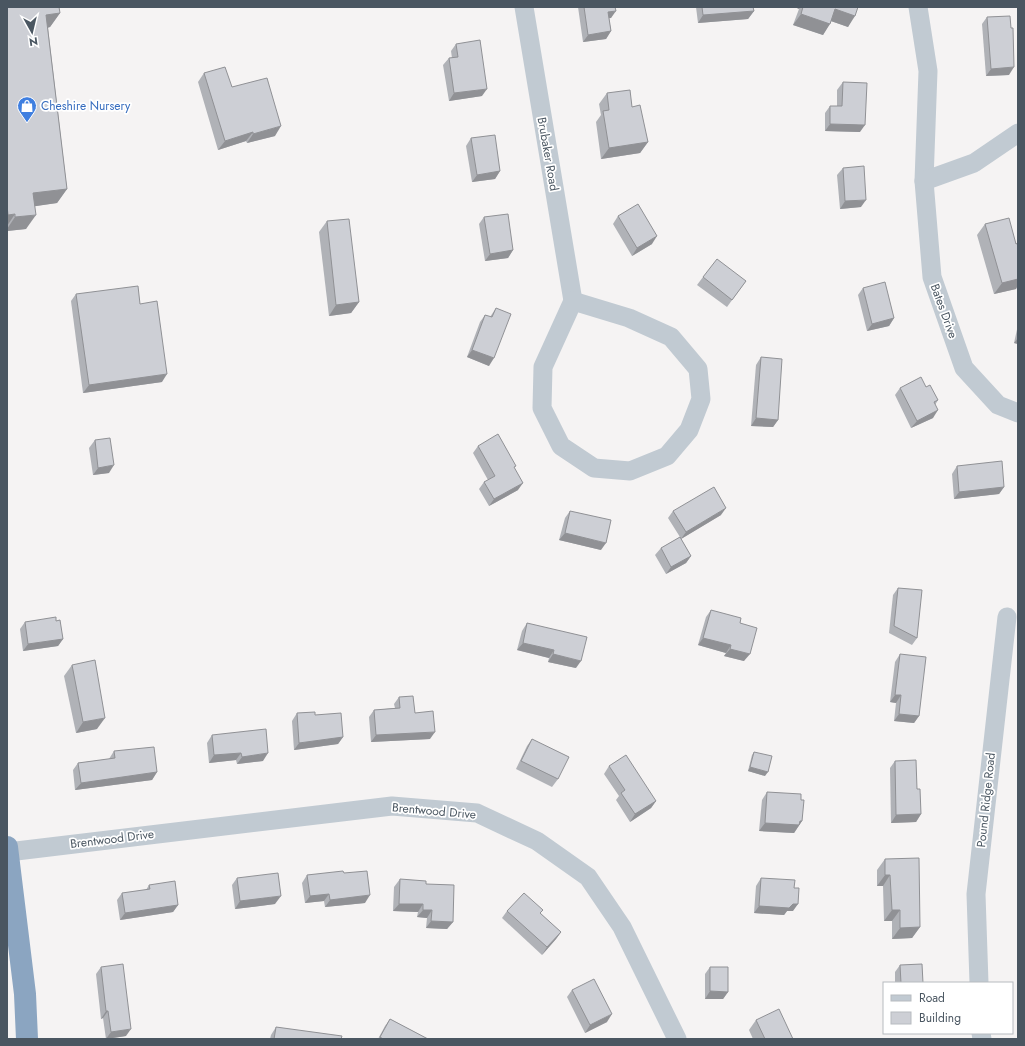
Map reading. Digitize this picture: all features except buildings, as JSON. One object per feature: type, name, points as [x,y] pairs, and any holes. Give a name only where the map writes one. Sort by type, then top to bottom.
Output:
[{"type":"highway","points":[[7,849],[25,994],[27,1039]]},
{"type":"street","name":"Brubaker Road","points":[[524,7],[573,301]]},
{"type":"street","name":"Bates Drive","points":[[918,7],[928,71],[924,181],[932,277],[964,368],[998,405],[1018,413]]},
{"type":"street","points":[[924,181],[974,163],[1018,133]]},
{"type":"street","points":[[573,301],[629,318],[671,337],[698,370],[701,398],[689,430],[667,456],[630,471],[594,468],[561,446],[542,408],[543,367],[573,301]]},
{"type":"street","name":"Pound Ridge Road","points":[[979,982],[976,894],[1007,618]]},
{"type":"street","name":"Brentwood Drive","points":[[7,849],[392,806],[477,814],[537,841],[588,878],[622,927],[677,1039]]},
{"type":"place","name":"Cheshire Nursery","points":[[27,123]]}]
